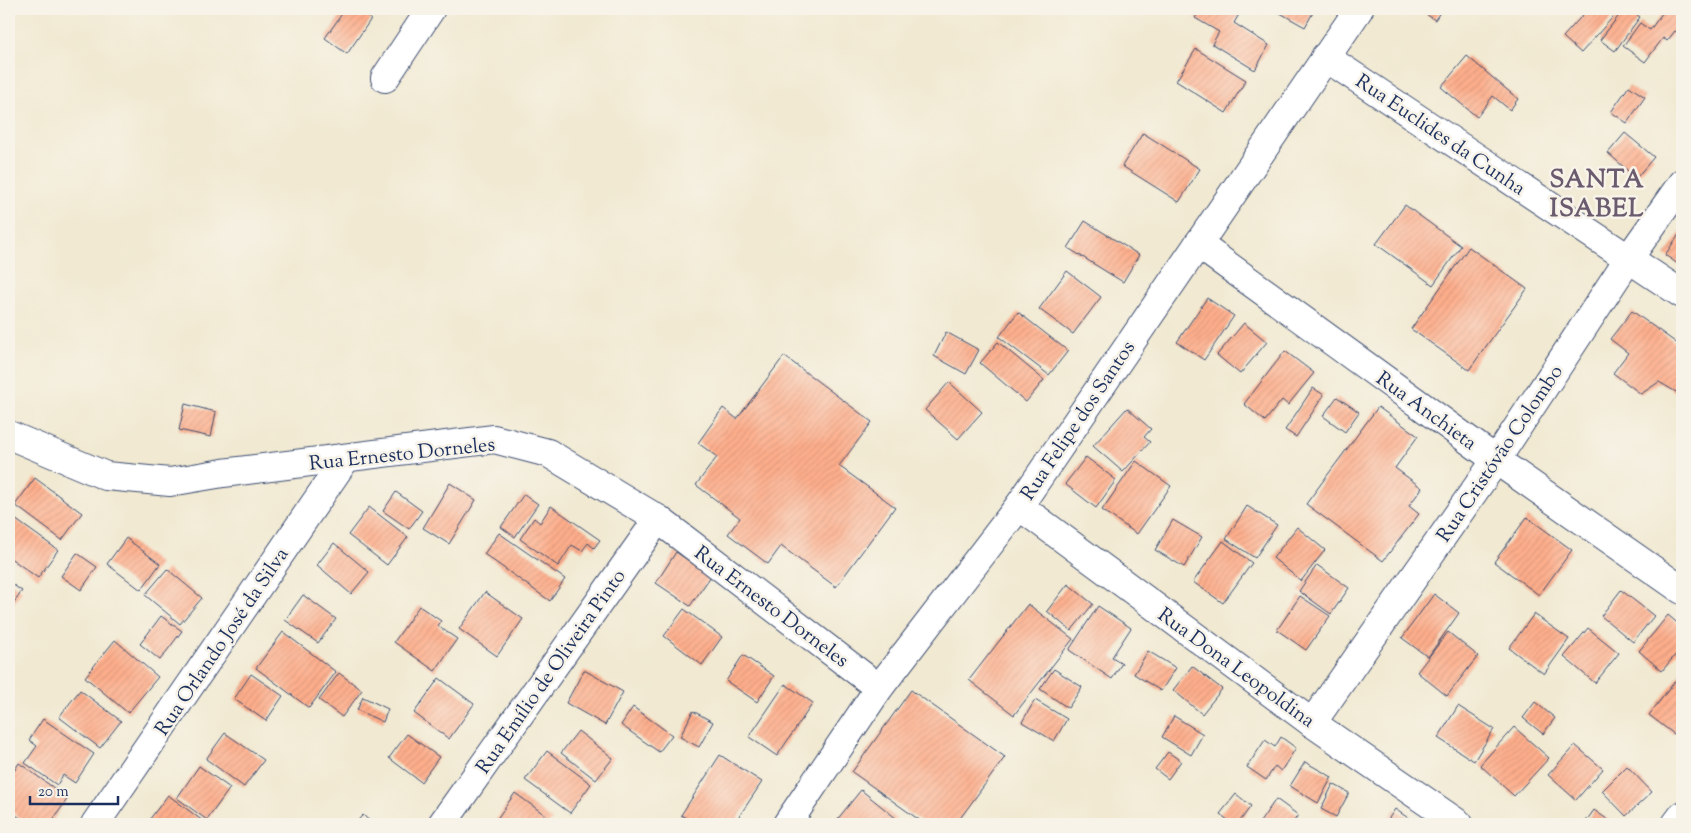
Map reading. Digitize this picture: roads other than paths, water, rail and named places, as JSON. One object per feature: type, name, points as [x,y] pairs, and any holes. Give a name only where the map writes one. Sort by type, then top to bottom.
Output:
[{"type":"street","points":[[384,78],[431,9]]},
{"type":"street","name":"Rua Felipe dos Santos","points":[[787,824],[879,688],[1019,506],[1359,9]]},
{"type":"street","name":"Rua Euclides da Cunha","points":[[1325,57],[1682,294]]},
{"type":"street","name":"Rua Cristóvão Colombo","points":[[1312,722],[1496,460],[1629,258],[1682,183]]},
{"type":"street","name":"Rua Anchieta","points":[[1198,244],[1496,460],[1682,590]]},
{"type":"street","name":"Rua Ernesto Dorneles","points":[[10,439],[106,476],[170,482],[222,473],[494,438],[548,453],[658,519],[879,688]]},
{"type":"street","name":"Rua Orlando José da Silva","points":[[95,824],[346,458]]},
{"type":"street","name":"Rua Dona Leopoldina","points":[[1019,506],[1312,722],[1459,824]]},
{"type":"street","name":"Rua Emílio de Oliveira Pinto","points":[[442,824],[658,519]]},
{"type":"street","points":[[1676,824],[1682,816]]},
{"type":"district","name":"SANTA ISABEL","points":[[1597,192]]}]
